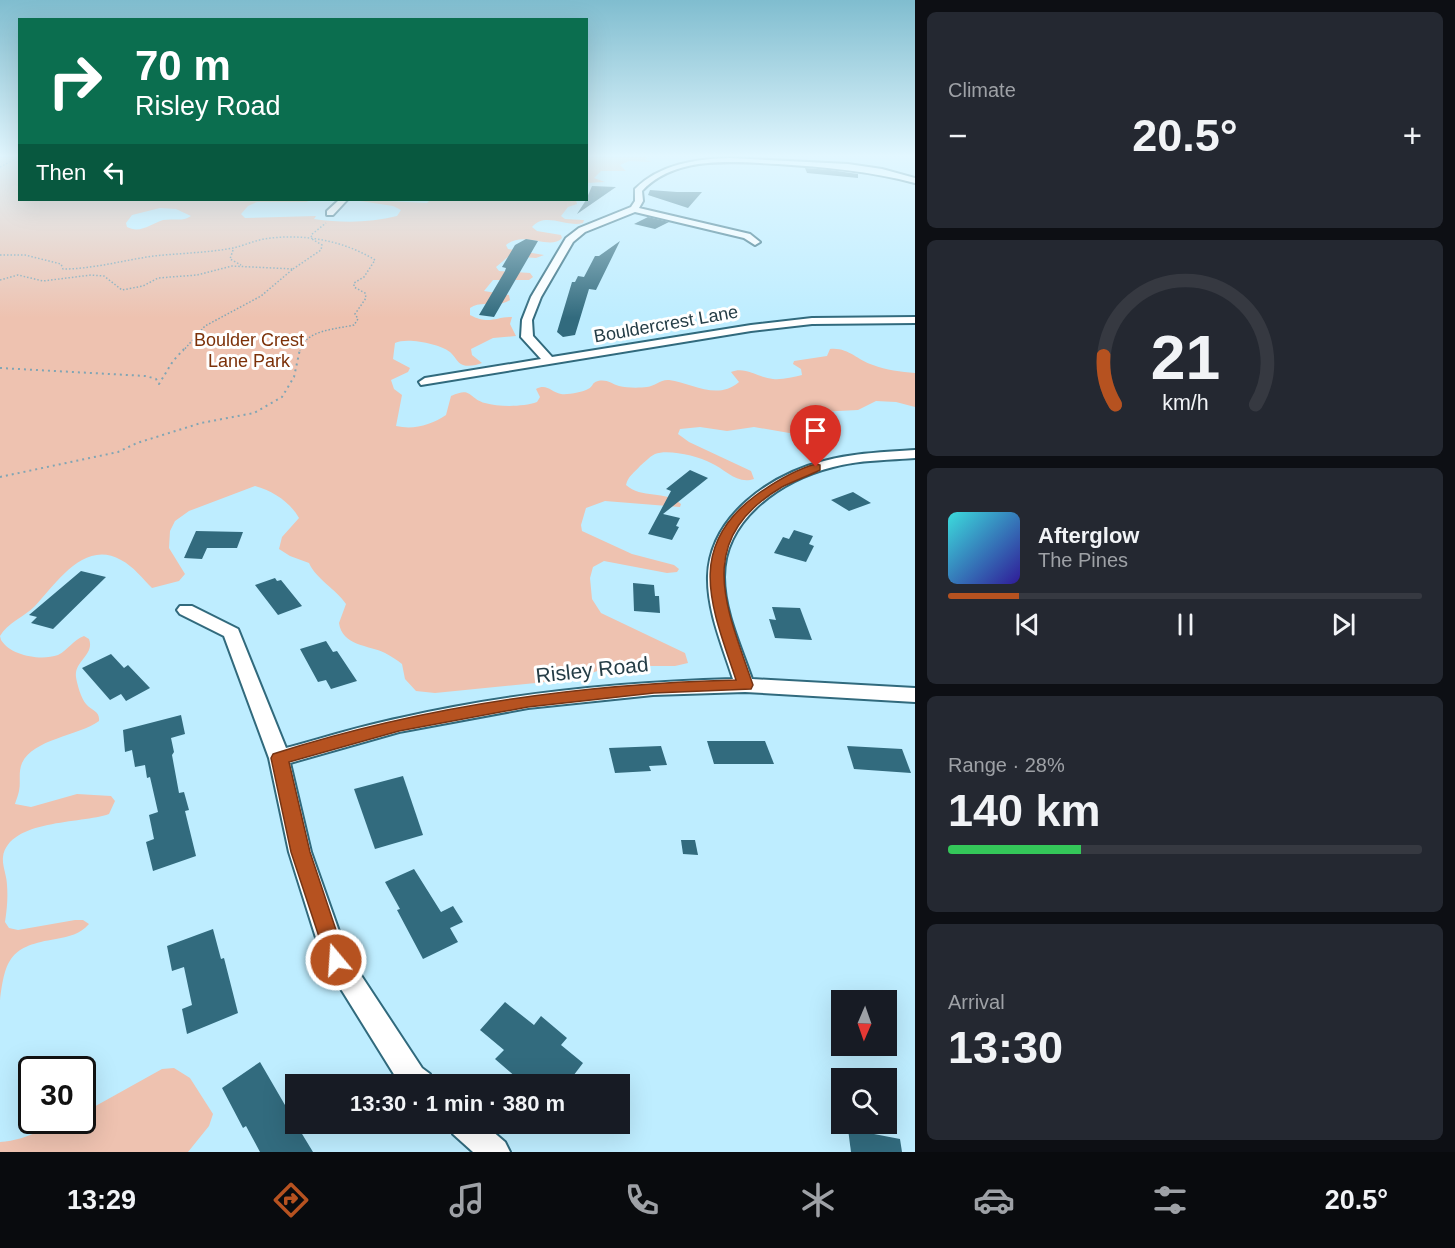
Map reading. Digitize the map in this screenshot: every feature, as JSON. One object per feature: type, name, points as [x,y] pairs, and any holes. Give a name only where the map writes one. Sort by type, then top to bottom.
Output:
[{"type":"street","points":[[550,362],[527,337],[527,320],[536,297],[569,240],[582,230],[627,211]]},
{"type":"street","points":[[645,211],[747,236],[755,242]]},
{"type":"street","name":"Bouldercrest Lane","points":[[425,382],[782,324],[845,320],[915,320]]},
{"type":"street","points":[[745,685],[722,616],[716,578],[720,545],[742,512],[778,485],[816,467],[866,457],[915,454]]},
{"type":"street","points":[[186,610],[232,633],[279,758],[300,852],[336,960],[409,1074]]},
{"type":"street","name":"Risley Road","points":[[279,758],[399,725],[528,701],[654,688],[745,685],[915,695]]},
{"type":"street","points":[[475,1134],[495,1152]]},
{"type":"path","points":[[312,239],[311,235],[326,223],[330,213]]},
{"type":"path","points":[[0,368],[146,376],[156,379],[159,384],[173,361],[205,326],[261,296],[293,269],[321,250],[322,245],[312,239]]},
{"type":"path","points":[[0,255],[25,255],[61,264],[63,269],[80,269],[153,256],[234,248],[261,240],[312,239],[327,240],[357,249],[375,260],[364,278],[354,283],[354,287],[365,293],[366,298],[355,314],[358,319],[354,325],[307,337],[301,344],[294,377],[282,397],[254,413],[201,423],[137,443],[118,452],[0,477]]},
{"type":"path","points":[[234,248],[230,259],[243,266]]},
{"type":"path","points":[[0,280],[18,275],[44,281],[100,276],[109,279],[112,284],[122,290],[143,286],[158,278],[197,275],[225,267],[293,269]]},
{"type":"green space","name":"Boulder Crest Lane Park","points":[[0,211],[149,211],[132,215],[126,223],[127,227],[132,229],[145,228],[163,220],[191,216],[180,211],[244,211],[241,214],[245,218],[316,216],[314,219],[356,222],[397,216],[400,211],[565,211],[561,216],[565,219],[584,220],[583,223],[577,224],[543,220],[532,227],[537,231],[561,235],[562,238],[551,242],[521,239],[506,245],[508,249],[544,255],[536,258],[509,256],[496,267],[499,271],[530,273],[533,277],[529,280],[493,280],[484,291],[509,295],[510,300],[500,304],[479,304],[470,308],[470,315],[482,320],[512,317],[510,324],[516,336],[493,338],[471,349],[472,355],[482,363],[463,365],[450,352],[431,344],[415,341],[395,343],[393,359],[410,368],[408,372],[391,380],[394,389],[402,395],[396,426],[416,427],[434,422],[446,415],[451,396],[463,392],[485,403],[511,406],[537,402],[540,397],[536,389],[540,387],[546,387],[561,394],[571,394],[586,390],[598,381],[637,388],[669,380],[713,391],[722,390],[739,382],[731,372],[736,371],[747,371],[773,379],[802,375],[801,369],[793,364],[794,361],[827,356],[830,349],[842,350],[867,363],[883,368],[915,373],[915,407],[896,402],[876,401],[858,410],[799,413],[795,417],[795,424],[801,431],[795,434],[754,427],[727,431],[700,427],[680,429],[678,434],[689,442],[751,471],[754,479],[742,480],[705,460],[691,456],[675,453],[655,454],[640,466],[626,485],[639,492],[668,497],[681,504],[680,507],[605,501],[586,508],[581,525],[582,531],[632,554],[674,565],[679,569],[677,572],[667,573],[604,561],[593,567],[590,578],[592,599],[601,613],[685,653],[688,663],[675,666],[634,666],[600,670],[581,677],[546,682],[435,693],[416,691],[405,679],[402,664],[385,653],[357,644],[341,631],[339,623],[346,604],[316,574],[309,563],[279,549],[282,537],[299,518],[280,498],[255,486],[189,511],[175,521],[170,531],[169,548],[185,574],[179,581],[152,588],[134,569],[121,560],[108,555],[95,555],[72,567],[31,610],[3,631],[0,636]]},
{"type":"green space","points":[[0,636],[6,645],[19,653],[35,657],[51,657],[58,655],[84,636],[89,639],[90,645],[76,671],[77,680],[84,701],[97,713],[99,721],[80,731],[46,743],[28,755],[21,766],[20,788],[15,804],[31,807],[77,794],[111,796],[115,801],[109,814],[48,825],[18,836],[8,845],[3,860],[7,882],[5,922],[9,928],[18,930],[75,920],[83,920],[89,924],[82,931],[29,946],[13,956],[5,974],[0,1001]]},
{"type":"green space","points":[[174,1068],[190,1078],[213,1114],[209,1126],[188,1152],[0,1152],[0,1142],[32,1134],[96,1134],[96,1106],[162,1069]]},
{"type":"building","points":[[648,217],[669,222],[655,229],[634,224]]},
{"type":"building","points":[[526,239],[538,241],[494,317],[479,315],[505,271],[506,268],[502,267],[515,245]]},
{"type":"building","points":[[620,241],[596,290],[589,289],[575,335],[563,337],[557,332],[572,282],[575,282],[578,276],[584,277],[595,256],[599,256]]},
{"type":"building","points":[[690,470],[708,478],[663,514],[680,518],[676,526],[679,527],[672,540],[648,534],[671,491],[666,489]]},
{"type":"building","points":[[853,492],[871,503],[849,511],[831,500]]},
{"type":"building","points":[[794,530],[813,536],[809,544],[814,546],[806,562],[774,553],[783,537],[789,539]]},
{"type":"building","points":[[196,531],[243,532],[237,548],[207,548],[202,559],[184,558]]},
{"type":"building","points":[[81,571],[106,577],[53,629],[31,623],[37,617],[29,615]]},
{"type":"building","points":[[275,578],[277,581],[281,580],[302,606],[278,615],[255,585]]},
{"type":"building","points":[[633,583],[654,585],[655,596],[659,596],[660,613],[634,611]]},
{"type":"building","points":[[772,607],[800,608],[812,640],[775,638],[769,619],[776,620]]},
{"type":"building","points":[[326,641],[333,652],[337,651],[357,681],[331,689],[326,680],[318,682],[300,649]]},
{"type":"building","points":[[111,654],[124,668],[128,665],[150,688],[126,701],[121,694],[110,700],[82,668]]},
{"type":"building","points":[[181,715],[185,734],[171,738],[174,752],[172,755],[179,793],[184,792],[189,810],[185,811],[196,856],[153,871],[146,842],[154,839],[149,815],[158,812],[145,765],[135,767],[132,750],[125,752],[123,730]]},
{"type":"building","points":[[707,741],[765,741],[774,764],[714,764]]},
{"type":"building","points":[[661,746],[667,765],[649,766],[651,771],[615,773],[609,748]]},
{"type":"building","points":[[847,746],[902,749],[911,773],[854,769]]},
{"type":"building","points":[[403,776],[423,835],[375,849],[354,789]]},
{"type":"building","points":[[681,840],[695,840],[698,855],[683,854]]},
{"type":"building","points":[[414,869],[441,912],[453,906],[463,922],[450,928],[458,942],[423,959],[385,882]]},
{"type":"building","points":[[213,929],[221,959],[224,958],[238,1013],[187,1034],[182,1009],[192,1005],[184,967],[172,971],[167,946]]},
{"type":"building","points":[[505,1002],[534,1025],[541,1016],[567,1038],[561,1045],[583,1063],[575,1074],[512,1074],[495,1059],[504,1050],[480,1030]]},
{"type":"building","points":[[260,1062],[285,1104],[285,1134],[302,1134],[313,1152],[260,1152],[246,1126],[243,1128],[222,1088]]},
{"type":"building","points":[[849,1134],[874,1134],[900,1139],[902,1152],[851,1152]]},
{"type":"route","points":[[336,960],[300,852],[279,758],[399,725],[528,701],[654,688],[745,685],[722,616],[716,578],[720,545],[742,512],[778,485],[816,467]]}]
